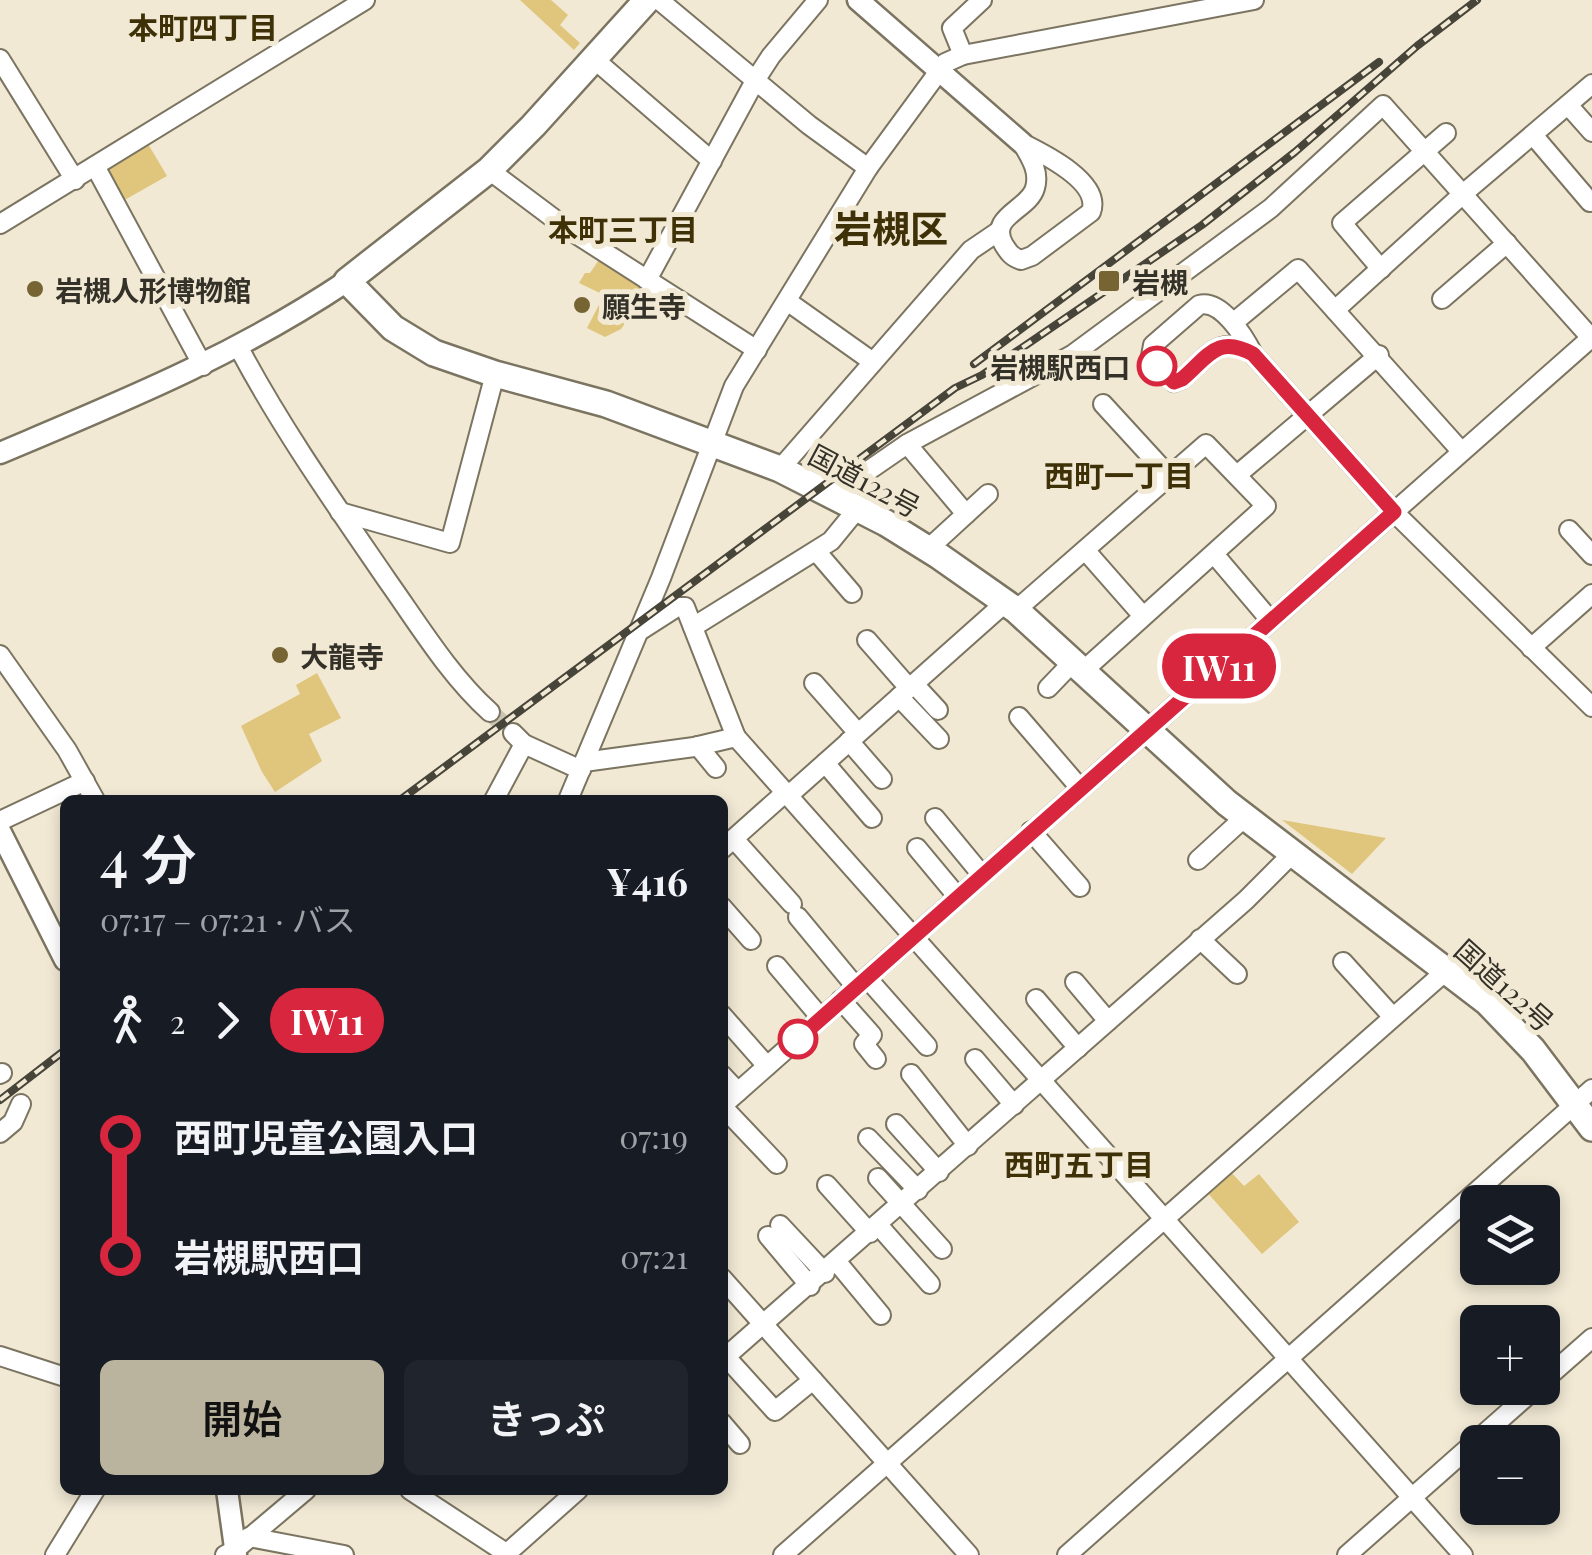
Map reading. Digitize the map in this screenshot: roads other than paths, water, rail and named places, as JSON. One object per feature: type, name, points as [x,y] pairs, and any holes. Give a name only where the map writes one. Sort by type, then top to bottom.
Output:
[{"type":"highway","points":[[347,281],[488,170],[647,0]]},
{"type":"highway","name":"国道122号","points":[[347,281],[376,312],[414,343],[495,374],[606,404],[780,469],[833,494],[928,549],[1011,606],[1244,816],[1512,1024],[1584,1096],[1592,1128]]},
{"type":"main road","points":[[858,0],[1022,142]]},
{"type":"main road","points":[[0,452],[204,366],[347,281]]},
{"type":"main road","points":[[0,831],[60,950]]},
{"type":"main road","points":[[228,1495],[236,1549]]},
{"type":"street","points":[[0,224],[365,0]]},
{"type":"street","points":[[659,0],[809,125],[868,168]]},
{"type":"street","points":[[647,280],[756,79],[818,0]]},
{"type":"street","points":[[963,55],[952,28],[982,0]]},
{"type":"street","points":[[570,795],[734,386],[868,168],[939,71],[963,55],[1254,0]]},
{"type":"street","points":[[0,59],[75,180]]},
{"type":"street","points":[[594,59],[712,161]]},
{"type":"street","points":[[1336,310],[1592,84]]},
{"type":"street","points":[[728,1101],[1592,338],[1382,105],[1271,208],[1072,356],[907,444],[833,494]]},
{"type":"street","points":[[1568,105],[1592,132]]},
{"type":"street","points":[[1342,223],[1446,133]]},
{"type":"street","points":[[1534,135],[1590,202]]},
{"type":"street","points":[[999,231],[1012,256],[1026,259],[1091,212],[1094,205],[1091,193],[1075,175],[1022,142]]},
{"type":"street","points":[[780,469],[971,250],[999,231],[1006,218],[1028,199],[1035,188],[1036,172],[1022,142]]},
{"type":"street","points":[[95,166],[204,366]]},
{"type":"street","points":[[488,170],[536,207],[757,350]]},
{"type":"street","points":[[1328,207],[1381,268]]},
{"type":"street","points":[[1442,299],[1507,243]]},
{"type":"street","points":[[1461,450],[1298,269],[1234,319],[1222,345],[1182,379],[1174,382],[1151,356],[1154,345],[1205,302],[1234,319],[1253,354],[1394,512],[1592,707]]},
{"type":"street","points":[[786,301],[873,362]]},
{"type":"street","points":[[1222,345],[1235,345],[1253,354]]},
{"type":"street","points":[[239,348],[266,400],[340,512],[449,668],[490,712]]},
{"type":"street","points":[[1237,475],[1379,355]]},
{"type":"street","points":[[340,512],[450,544],[495,374]]},
{"type":"street","points":[[1103,404],[1169,476]]},
{"type":"street","points":[[907,444],[966,514]]},
{"type":"street","points":[[926,1046],[728,844],[1206,444],[1266,506],[1143,616],[1048,688]]},
{"type":"street","points":[[928,549],[988,494]]},
{"type":"street","points":[[693,627],[816,551],[846,526],[858,508]]},
{"type":"street","points":[[1569,530],[1592,555]]},
{"type":"street","points":[[1084,550],[1143,616]]},
{"type":"street","points":[[816,551],[852,593]]},
{"type":"street","points":[[1214,554],[1270,620]]},
{"type":"street","points":[[1531,648],[1592,594]]},
{"type":"street","points":[[637,633],[677,607],[685,607],[736,737],[1462,1555]]},
{"type":"street","points":[[867,640],[908,690],[939,739]]},
{"type":"street","points":[[0,655],[92,795]]},
{"type":"street","points":[[814,683],[882,779]]},
{"type":"street","points":[[908,690],[938,710]]},
{"type":"street","points":[[1019,716],[1080,788]]},
{"type":"street","points":[[496,795],[519,739],[582,766],[736,737]]},
{"type":"street","points":[[698,746],[716,768]]},
{"type":"street","points":[[825,763],[872,818]]},
{"type":"street","points":[[0,822],[85,781]]},
{"type":"street","points":[[1198,860],[1244,816]]},
{"type":"street","points":[[935,818],[982,874]]},
{"type":"street","points":[[1032,831],[1080,887]]},
{"type":"street","points":[[917,848],[958,896]]},
{"type":"street","points":[[728,1349],[764,1326],[831,1268],[1246,900],[1292,854]]},
{"type":"street","points":[[728,913],[751,940]]},
{"type":"street","points":[[1200,939],[1237,974]]},
{"type":"street","points":[[1343,962],[1392,1016]]},
{"type":"street","points":[[776,966],[821,1018]]},
{"type":"street","points":[[783,1555],[1446,970]]},
{"type":"street","points":[[1075,982],[1108,1021]]},
{"type":"street","points":[[1036,999],[1078,1048]]},
{"type":"street","points":[[841,1000],[872,1035],[864,1044],[876,1058]]},
{"type":"street","points":[[728,1018],[743,1024],[767,1066]]},
{"type":"street","points":[[975,1059],[1014,1105]]},
{"type":"street","points":[[911,1074],[968,1146]]},
{"type":"street","points":[[728,1081],[738,1092]]},
{"type":"street","points":[[1067,1555],[1584,1096]]},
{"type":"street","points":[[0,1132],[13,1122],[21,1104]]},
{"type":"street","points":[[728,1112],[777,1164]]},
{"type":"street","points":[[896,1124],[939,1172]]},
{"type":"street","points":[[868,1138],[918,1190]]},
{"type":"street","points":[[878,1178],[942,1249]]},
{"type":"street","points":[[827,1185],[930,1284]]},
{"type":"street","points":[[810,1286],[774,1230],[831,1268],[881,1315]]},
{"type":"street","points":[[728,1285],[969,1555]]},
{"type":"street","points":[[1560,1366],[1592,1338]]},
{"type":"street","points":[[728,1351],[775,1411],[813,1380]]},
{"type":"street","points":[[0,1356],[60,1375]]},
{"type":"street","points":[[1346,1555],[1517,1405]]},
{"type":"street","points":[[728,1430],[740,1444]]},
{"type":"street","points":[[55,1555],[92,1495]]},
{"type":"street","points":[[236,1549],[300,1495]]},
{"type":"street","points":[[418,1495],[506,1554],[572,1495]]},
{"type":"street","points":[[236,1549],[338,1554]]},
{"type":"tunnel","points":[[490,712],[513,733]]},
{"type":"railway","points":[[407,795],[955,388],[982,375],[1202,225],[1477,0]]},
{"type":"railway","points":[[974,364],[1379,62]]},
{"type":"railway","points":[[0,1100],[60,1054]]},
{"type":"place","name":"岩槻","points":[[1109,281]]},
{"type":"place","name":"岩槻人形博物館","points":[[35,289]]},
{"type":"place","name":"願生寺","points":[[582,305]]},
{"type":"place","name":"岩槻駅西口","points":[[1157,366]]},
{"type":"place","name":"大龍寺","points":[[280,655]]},
{"type":"district","name":"本町四丁目","points":[[203,27]]},
{"type":"district","name":"岩槻区","points":[[891,227]]},
{"type":"district","name":"本町三丁目","points":[[623,229]]},
{"type":"district","name":"西町一丁目","points":[[1119,475]]},
{"type":"district","name":"西町五丁目","points":[[1079,1164]]}]
